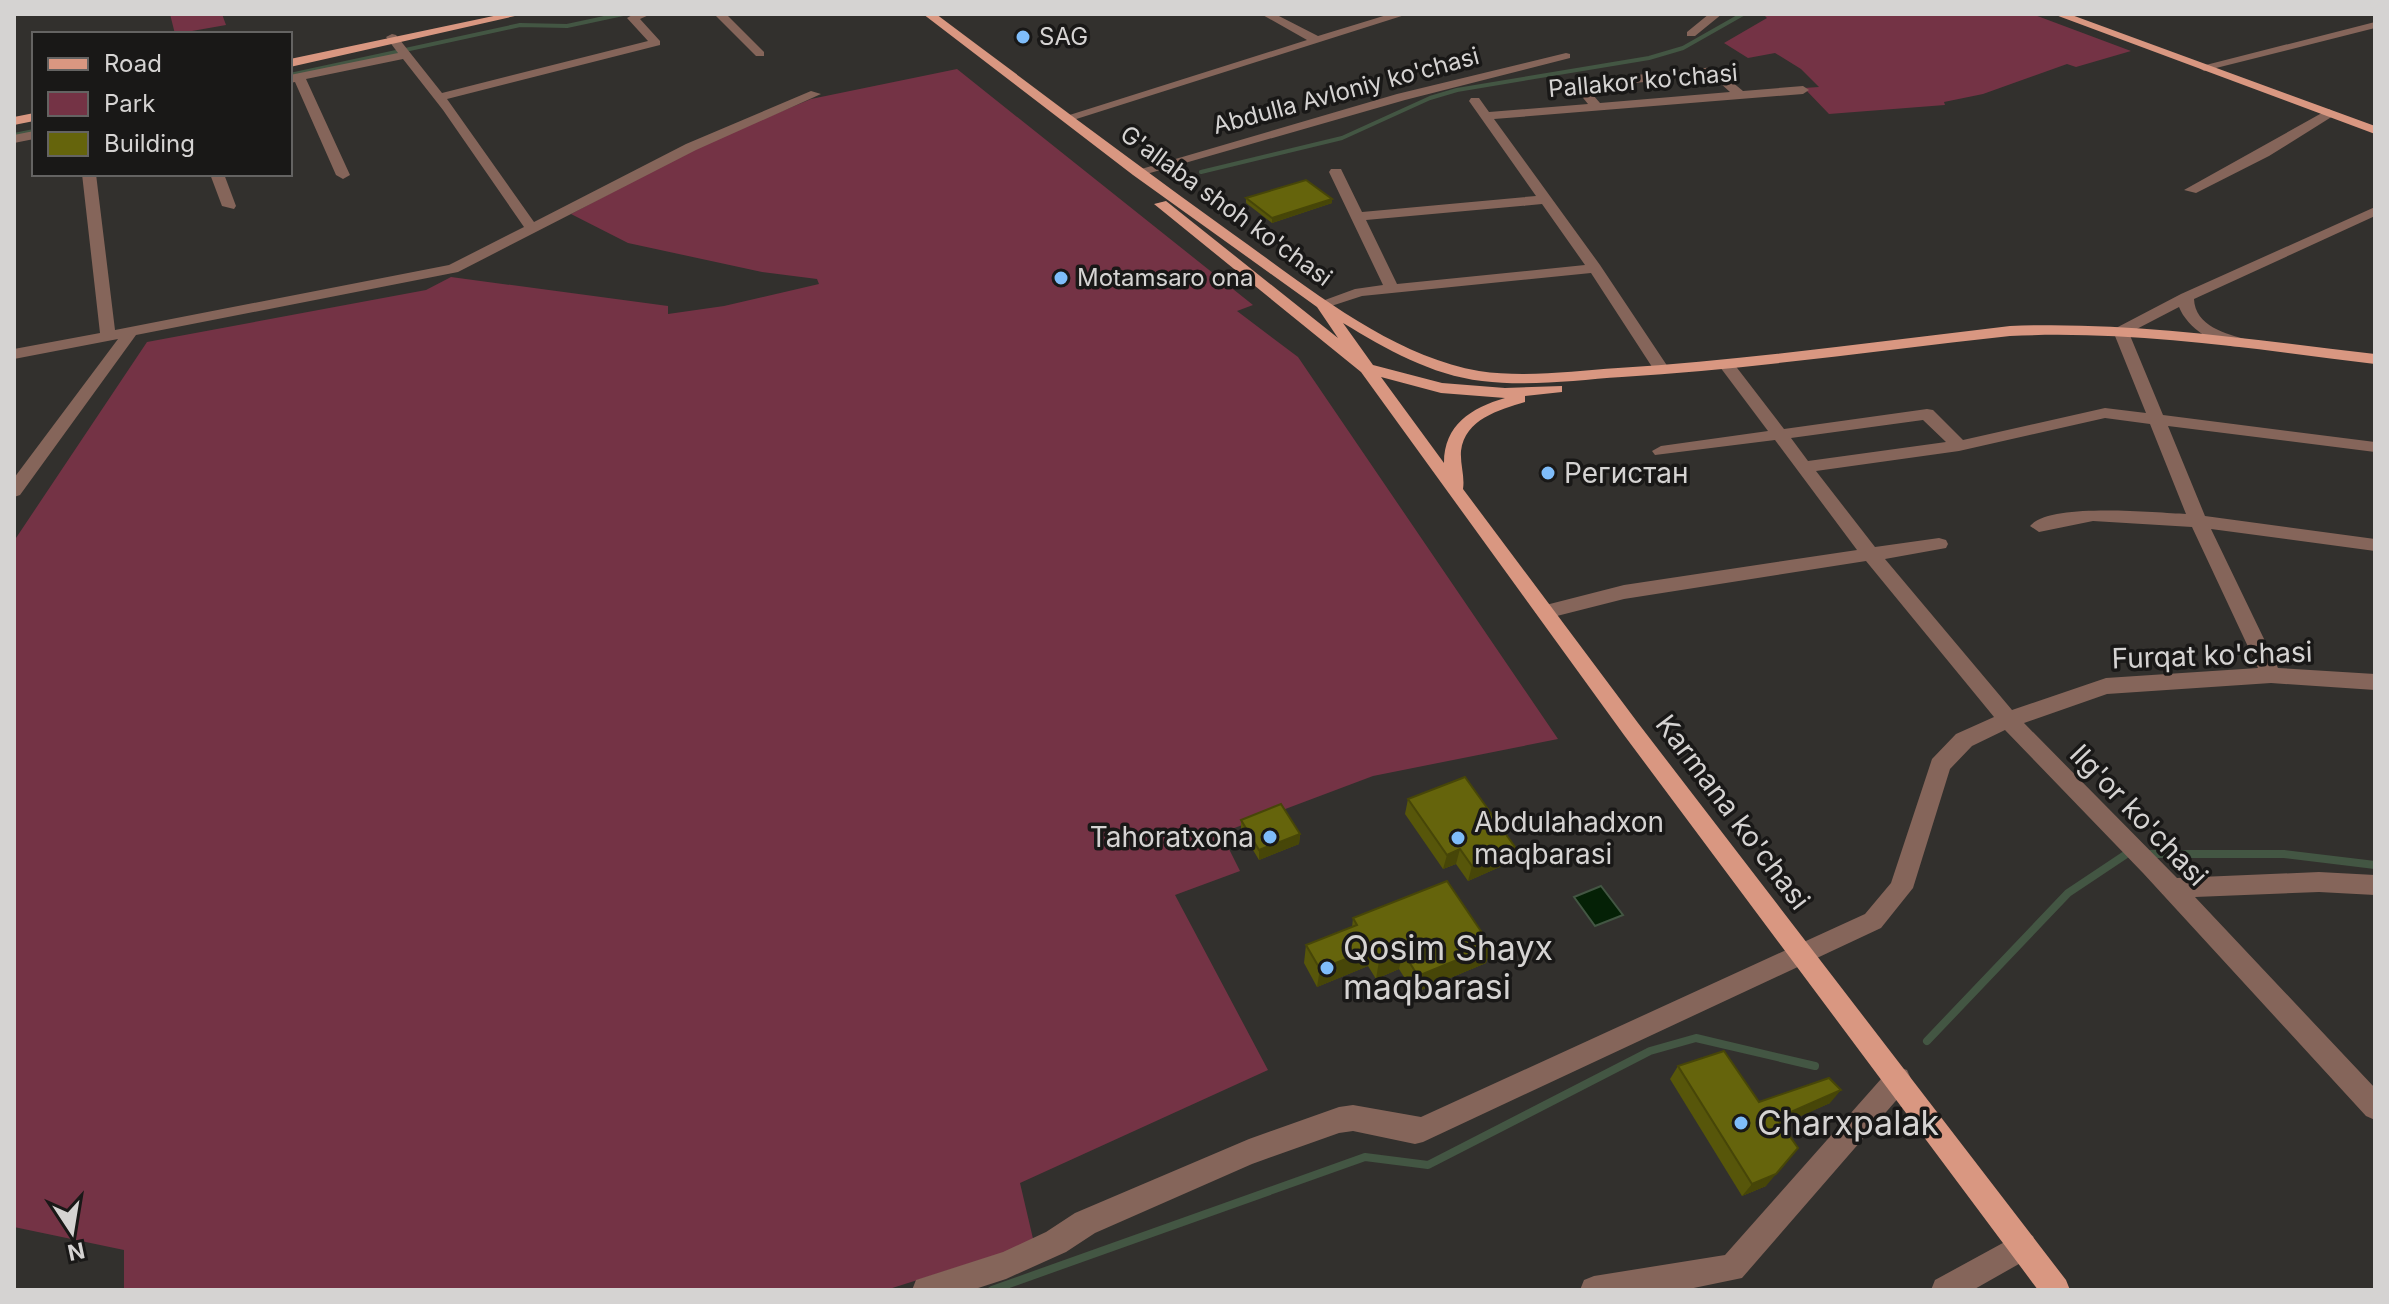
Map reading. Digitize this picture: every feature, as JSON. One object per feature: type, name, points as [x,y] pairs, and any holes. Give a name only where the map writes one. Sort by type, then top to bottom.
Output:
[{"type":"main road","points":[[393,39],[497,14]]},
{"type":"main road","points":[[292,60],[518,14]]},
{"type":"main road","name":"G'allaba shoh ko'chasi","points":[[915,14],[1366,368]]},
{"type":"main road","name":"G'allaba shoh ko'chasi","points":[[929,14],[1138,172],[1322,304],[1366,368]]},
{"type":"main road","points":[[2061,14],[2375,123]]},
{"type":"main road","points":[[2078,14],[2375,130]]},
{"type":"main road","points":[[1322,304],[1411,355],[1464,374],[1517,379],[1662,370],[2010,331],[2062,328],[2121,331],[2375,359]]},
{"type":"main road","points":[[1366,368],[1441,388],[1505,393],[1552,390]]},
{"type":"main road","name":"Karmana ko'chasi","points":[[1366,368],[1545,612],[2056,1290]]},
{"type":"main road","points":[[1458,494],[1451,452],[1456,435],[1467,420],[1495,405],[1552,390],[1662,370]]},
{"type":"street","points":[[439,97],[656,43],[633,18],[645,14]]},
{"type":"street","points":[[720,14],[760,54]]},
{"type":"street","points":[[1267,14],[1318,41]]},
{"type":"street","points":[[1066,118],[1402,14]]},
{"type":"street","points":[[1691,34],[1716,14]]},
{"type":"street","points":[[2209,65],[2375,25]]},
{"type":"street","points":[[393,39],[439,97],[531,228]]},
{"type":"street","points":[[343,175],[294,78],[405,55]]},
{"type":"street","name":"Abdulla Avloniy ko'chasi","points":[[1138,172],[1401,97],[1566,56]]},
{"type":"street","points":[[1597,107],[1581,88],[1582,84],[1714,71],[1740,95]]},
{"type":"street","name":"Pallakor ko'chasi","points":[[1486,116],[1803,90]]},
{"type":"street","points":[[14,354],[453,269],[691,147],[815,94]]},
{"type":"street","points":[[1475,101],[1595,268],[1662,370]]},
{"type":"street","points":[[2191,190],[2264,153],[2329,113]]},
{"type":"street","points":[[1336,172],[1392,289]]},
{"type":"street","points":[[89,176],[108,336]]},
{"type":"street","points":[[218,176],[229,206]]},
{"type":"street","points":[[1357,217],[1546,199]]},
{"type":"street","points":[[2271,675],[2198,521],[2121,331],[2186,297],[2375,211]]},
{"type":"street","points":[[1322,304],[1344,295],[1595,268]]},
{"type":"street","points":[[2186,297],[2186,309],[2195,322],[2212,333],[2250,345]]},
{"type":"street","points":[[15,489],[129,334]]},
{"type":"street","name":"Ilg'or ko'chasi","points":[[1725,363],[1870,554],[2008,720],[2172,888],[2375,1107]]},
{"type":"street","points":[[1804,467],[1959,446],[2105,413],[2375,447]]},
{"type":"street","points":[[1661,451],[1927,414],[1959,446]]},
{"type":"street","points":[[2039,526],[2093,515],[2198,521],[2375,545]]},
{"type":"street","points":[[1545,612],[1624,592],[1939,544]]},
{"type":"street","name":"Furqat ko'chasi","points":[[926,1290],[1006,1265],[1056,1242],[1085,1223],[1249,1152],[1339,1120],[1353,1118],[1415,1131],[1423,1129],[1873,921],[1901,888],[1940,765],[1964,740],[2008,720],[2106,686],[2271,675],[2375,682]]},
{"type":"street","points":[[2172,888],[2261,883],[2375,885]]},
{"type":"street","points":[[1594,1290],[1732,1268],[1898,1079]]},
{"type":"street","points":[[1945,1290],[2023,1246]]},
{"type":"green space","points":[[170,14],[222,14],[226,25],[186,32],[174,32]]},
{"type":"green space","points":[[2032,14],[2131,51],[2076,67],[2067,64],[1983,94],[1944,102],[1945,105],[1829,114],[1804,88],[1819,87],[1801,69],[1775,53],[1748,58],[1724,43],[1767,18],[1765,16]]},
{"type":"green space","points":[[957,69],[1253,305],[1237,311],[1298,357],[1558,739],[1373,776],[1221,833],[1240,871],[1175,895],[1268,1070],[1020,1183],[1034,1243],[886,1290],[124,1290],[124,1250],[14,1227],[14,541],[147,342],[426,290],[451,277],[668,306],[668,314],[724,306],[819,284],[817,279],[762,272],[628,243],[571,214],[703,144],[811,99]]},
{"type":"shaded area","points":[[1601,886],[1623,915],[1595,926],[1574,897]]},
{"type":"building","points":[[1306,180],[1332,199],[1272,218],[1246,198]]},
{"type":"building","name":"Abdulahadxon maqbarasi","points":[[1465,777],[1515,847],[1472,866],[1460,849],[1447,855],[1408,799]]},
{"type":"building","name":"Tahoratxona","points":[[1281,804],[1300,834],[1259,850],[1241,820]]},
{"type":"building","points":[[1447,881],[1491,946],[1418,976],[1403,952],[1379,961],[1372,949],[1320,969],[1306,945],[1357,925],[1353,918]]},
{"type":"building","name":"Charxpalak","points":[[1724,1051],[1759,1102],[1829,1078],[1841,1090],[1777,1118],[1798,1148],[1776,1174],[1752,1184],[1678,1066]]},
{"type":"waterway","points":[[292,75],[520,25],[567,26],[623,14]]},
{"type":"waterway","points":[[1201,172],[1342,138],[1430,98],[1457,90],[1649,58],[1683,48],[1743,14]]},
{"type":"waterway","points":[[14,135],[32,131]]},
{"type":"waterway","points":[[2151,854],[2284,854],[2375,865]]},
{"type":"waterway","points":[[1927,1041],[2068,893],[2125,855]]},
{"type":"waterway","points":[[992,1290],[1365,1157],[1428,1165],[1650,1051],[1696,1038],[1815,1066]]},
{"type":"place","name":"SAG","points":[[1023,37]]},
{"type":"place","name":"Motamsaro ona","points":[[1061,278]]},
{"type":"place","name":"Регистан","points":[[1548,473]]},
{"type":"place","name":"Tahoratxona","points":[[1270,837]]},
{"type":"place","name":"Abdulahadxon maqbarasi","points":[[1458,838]]},
{"type":"place","name":"Qosim Shayx maqbarasi","points":[[1327,968]]},
{"type":"place","name":"Charxpalak","points":[[1741,1123]]}]
